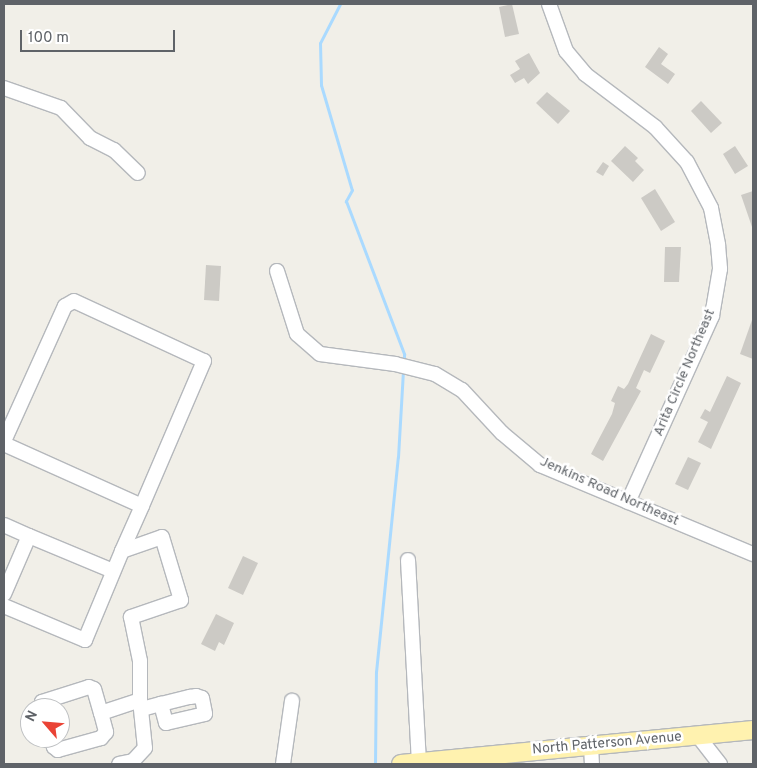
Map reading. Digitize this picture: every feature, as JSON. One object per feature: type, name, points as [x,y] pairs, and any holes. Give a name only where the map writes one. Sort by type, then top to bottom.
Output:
[{"type":"main road","name":"North Patterson Avenue","points":[[401,764],[481,760],[591,746],[753,730]]},
{"type":"street","name":"Arita Circle Northeast","points":[[549,4],[566,51],[585,74],[655,127],[687,162],[708,201],[718,245],[720,269],[712,316],[628,502]]},
{"type":"street","points":[[4,88],[61,108],[90,138],[114,150],[138,173]]},
{"type":"street","name":"Jenkins Road Northeast","points":[[276,271],[297,334],[320,354],[395,364],[435,374],[462,390],[502,433],[540,465],[753,554]]},
{"type":"street","points":[[4,606],[85,640],[204,362],[74,302],[65,306],[4,443],[142,506]]},
{"type":"street","points":[[4,525],[113,571]]},
{"type":"street","points":[[4,594],[29,536]]},
{"type":"street","points":[[119,764],[134,761],[145,748],[141,705],[140,661],[131,618],[181,600],[162,537],[122,551]]},
{"type":"street","points":[[408,560],[419,762]]},
{"type":"street","points":[[55,698],[89,687],[94,689],[106,732],[102,738],[70,747]]},
{"type":"street","points":[[284,764],[292,700]]},
{"type":"street","points":[[101,713],[141,705],[161,704]]},
{"type":"street","points":[[698,736],[720,764]]},
{"type":"street","points":[[591,746],[592,764]]},
{"type":"building","points":[[512,4],[519,34],[505,37],[499,7]]},
{"type":"building","points":[[659,47],[668,54],[661,64],[675,74],[668,84],[645,67]]},
{"type":"building","points":[[529,53],[540,73],[528,84],[524,78],[515,83],[510,75],[520,69],[515,61]]},
{"type":"building","points":[[547,92],[570,111],[558,124],[536,103]]},
{"type":"building","points":[[701,101],[722,123],[711,133],[691,111]]},
{"type":"building","points":[[625,146],[638,158],[635,161],[644,170],[633,182],[611,161]]},
{"type":"building","points":[[735,146],[748,166],[735,174],[723,154]]},
{"type":"building","points":[[603,162],[609,166],[603,176],[596,172]]},
{"type":"building","points":[[655,189],[675,222],[661,231],[641,198]]},
{"type":"building","points":[[753,191],[753,227],[752,227],[741,195]]},
{"type":"building","points":[[665,247],[681,247],[679,282],[664,282]]},
{"type":"building","points":[[206,265],[221,266],[219,301],[204,300]]},
{"type":"building","points":[[753,320],[753,359],[740,354]]},
{"type":"building","points":[[651,334],[665,341],[650,373],[644,370],[636,388],[641,391],[603,461],[591,454],[612,414],[615,403],[611,401],[618,386],[624,389],[628,384]]},
{"type":"building","points":[[727,376],[741,383],[711,449],[698,442],[708,422],[700,418],[705,409],[710,412]]},
{"type":"building","points":[[688,457],[701,463],[688,490],[675,484]]},
{"type":"building","points":[[243,556],[258,563],[243,595],[228,588]]},
{"type":"building","points":[[216,614],[234,623],[224,645],[219,642],[215,651],[201,644]]},
{"type":"waterway","points":[[340,4],[320,43],[321,85],[352,190],[346,201],[404,354],[404,362]]},
{"type":"waterway","points":[[375,764],[376,672],[398,457],[403,371]]}]
